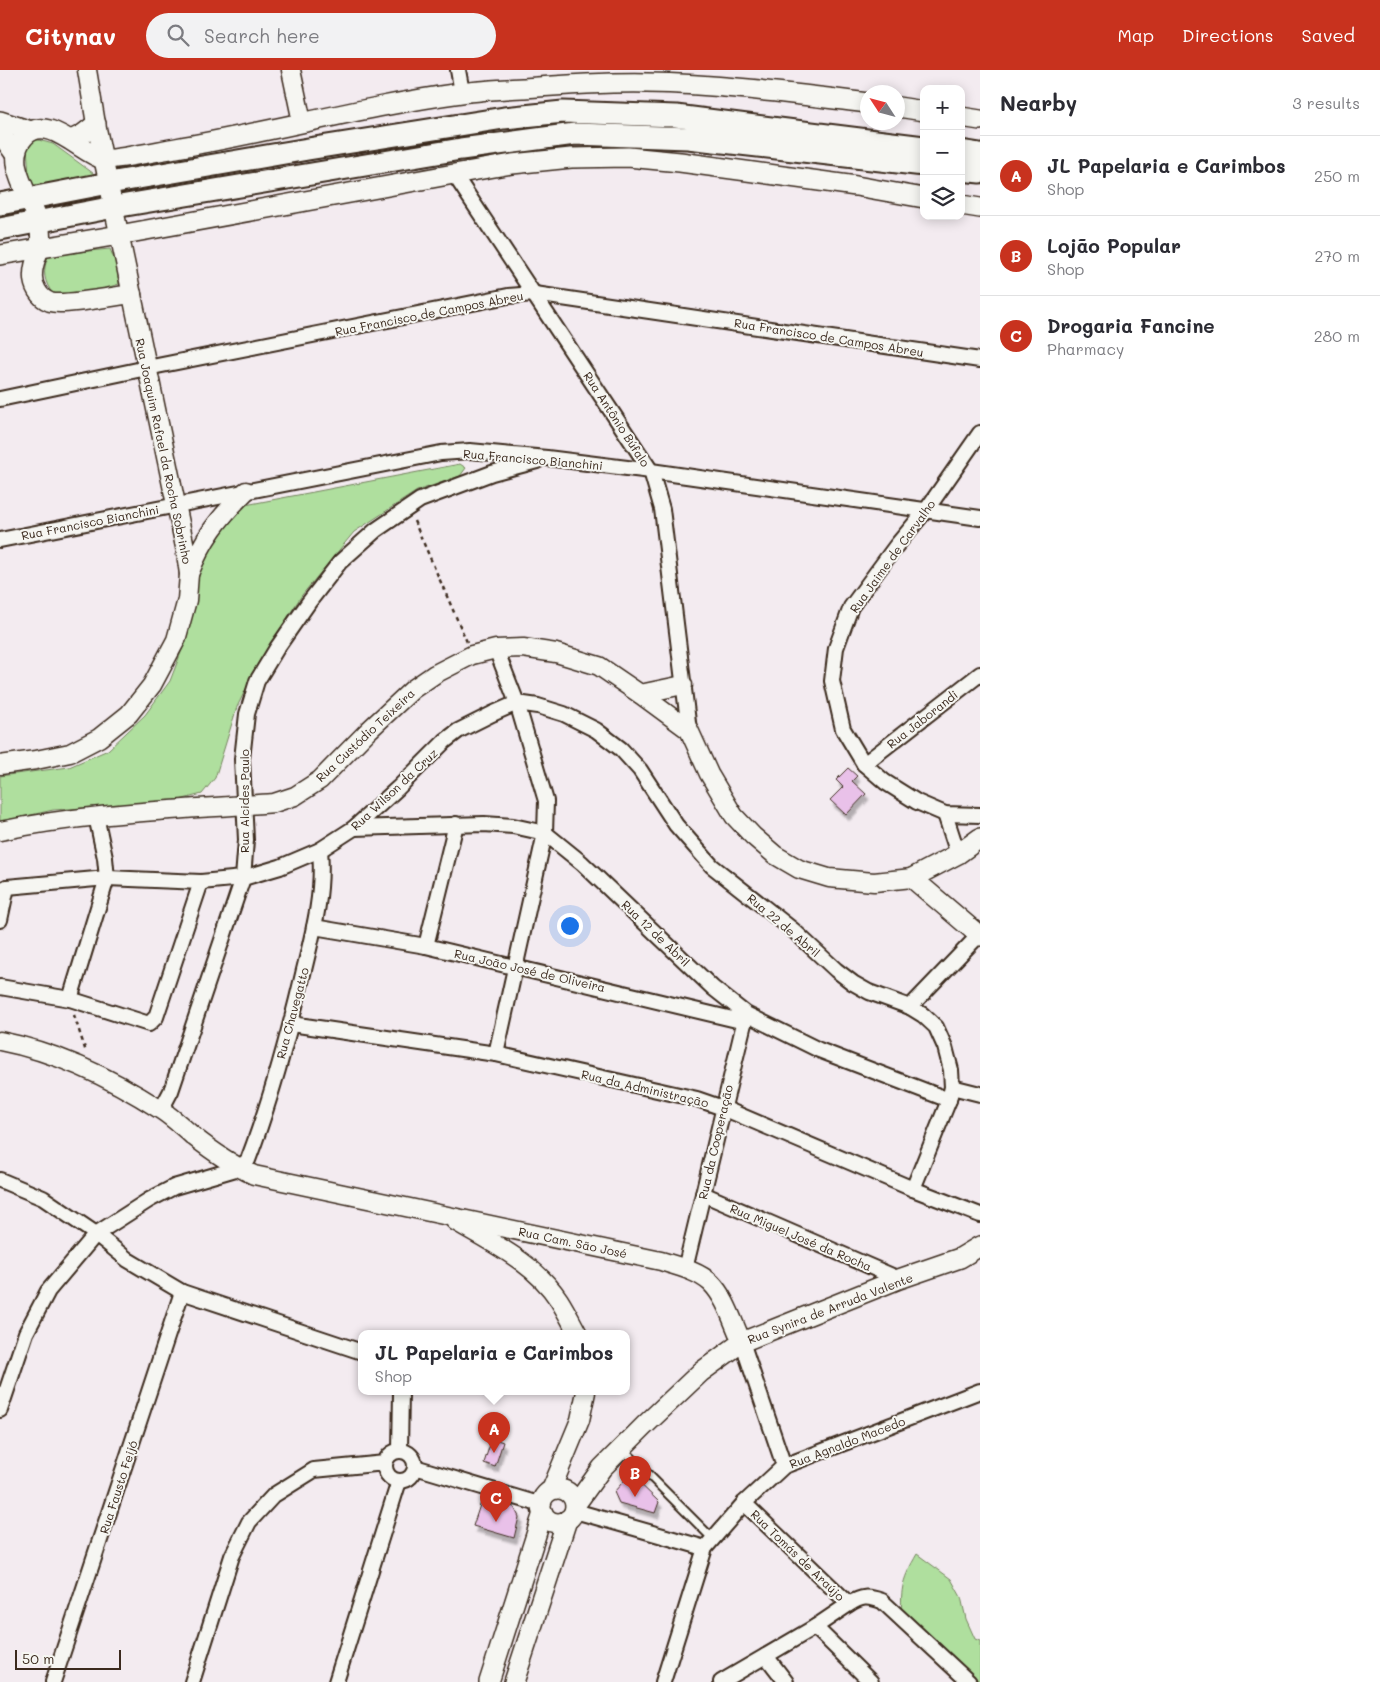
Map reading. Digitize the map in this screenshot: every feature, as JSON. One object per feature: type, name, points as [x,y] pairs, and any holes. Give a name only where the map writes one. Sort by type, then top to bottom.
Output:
[{"type":"main road","points":[[15,154],[24,136],[31,131],[41,129],[52,130],[104,159],[251,134],[302,122],[462,92],[569,84],[647,83],[794,94],[860,102]]},
{"type":"main road","points":[[905,108],[920,110]]},
{"type":"main road","points":[[0,204],[108,183],[308,149],[504,118],[564,112],[676,116],[920,146]]},
{"type":"main road","points":[[965,118],[980,120]]},
{"type":"main road","points":[[0,121],[31,131]]},
{"type":"main road","points":[[71,140],[96,124]]},
{"type":"main road","points":[[0,133],[15,154],[20,178],[39,222],[40,248]]},
{"type":"main road","points":[[0,229],[114,207],[461,149],[575,134],[688,138],[920,166]]},
{"type":"main road","points":[[965,152],[980,154]]},
{"type":"main road","points":[[0,255],[512,164],[571,158],[628,157],[680,162],[856,186],[920,197]]},
{"type":"main road","points":[[965,170],[980,172]]},
{"type":"main road","points":[[965,206],[980,208]]},
{"type":"main road","name":"Rua Custódio Teixeira","points":[[912,878],[958,854],[980,838]]},
{"type":"main road","points":[[912,878],[980,936]]},
{"type":"main road","name":"Rua Synira de Arruda Valente","points":[[514,1682],[572,1512],[602,1468],[700,1372],[742,1342],[899,1279],[960,1258],[980,1246]]},
{"type":"main road","name":"Rua Synira de Arruda Valente","points":[[549,1499],[602,1468]]},
{"type":"main road","points":[[568,1492],[573,1497],[572,1512],[561,1522],[554,1522],[548,1519],[549,1499],[568,1492]]},
{"type":"main road","points":[[489,1682],[549,1499]]},
{"type":"street","name":"Rua Joaquim Rafael da Rocha Sobrinho","points":[[0,765],[70,753],[99,738],[129,714],[152,685],[176,640],[188,600],[189,574],[96,124],[87,70]]},
{"type":"street","points":[[291,70],[302,122]]},
{"type":"street","points":[[458,70],[462,92]]},
{"type":"street","name":"Rua Antônio Búfalo","points":[[454,174],[652,471],[662,509],[689,730]]},
{"type":"street","points":[[40,248],[33,271],[33,282],[37,291],[50,302],[67,302],[132,294]]},
{"type":"street","name":"Rua Francisco de Campos Abreu","points":[[0,399],[508,296],[534,294],[980,360]]},
{"type":"street","name":"Rua Jaime de Carvalho","points":[[980,433],[927,509],[896,546],[851,607],[836,648],[832,681],[843,729],[864,764],[885,782],[909,797],[945,814],[980,815]]},
{"type":"street","name":"Rua Francisco Bianchini","points":[[0,540],[441,453],[470,451],[652,471],[980,518]]},
{"type":"street","name":"Rua Alcides Paulo","points":[[161,1110],[171,1091],[243,878],[246,840],[242,759],[247,714],[257,681],[309,602],[340,562],[376,530],[420,500],[458,484],[547,458]]},
{"type":"street","points":[[189,574],[205,538],[220,518],[246,491]]},
{"type":"street","name":"Rua Custódio Teixeira","points":[[0,831],[34,824],[96,816],[274,803],[295,796],[320,780],[413,689],[435,674],[472,655],[496,649],[523,648],[556,653],[600,666],[689,730],[709,774],[734,816],[775,855],[799,868],[828,878],[874,882],[912,878]]},
{"type":"street","points":[[496,649],[517,703],[546,800],[545,833],[496,1054]]},
{"type":"street","name":"Rua Jaborandi","points":[[864,764],[980,674]]},
{"type":"street","points":[[640,694],[683,685]]},
{"type":"street","name":"Rua Wilson da Cruz","points":[[4,889],[107,878],[201,882],[243,878],[280,867],[320,850],[354,828],[446,741],[472,724],[517,703]]},
{"type":"street","name":"Rua 22 de Abril","points":[[517,703],[538,706],[564,714],[596,730],[621,749],[640,770],[676,825],[712,866],[793,930],[853,983],[869,992],[910,1007],[923,1015],[936,1027],[945,1047],[951,1070],[951,1093],[913,1189]]},
{"type":"street","points":[[945,814],[958,854]]},
{"type":"street","points":[[70,999],[107,878],[105,858],[96,816]]},
{"type":"street","points":[[426,946],[456,824]]},
{"type":"street","name":"Rua 12 de Abril","points":[[354,828],[456,824],[513,826],[545,833],[582,863],[745,1018],[819,1050],[951,1093],[980,1094]]},
{"type":"street","name":"Rua Chavegatto","points":[[239,1168],[248,1160],[256,1140],[291,1024],[314,927],[322,871],[320,850]]},
{"type":"street","points":[[0,987],[70,999],[145,1024],[153,1022],[201,882]]},
{"type":"street","points":[[0,920],[4,889]]},
{"type":"street","name":"Rua João José de Oliveira","points":[[314,927],[426,946],[745,1018]]},
{"type":"street","points":[[910,1007],[980,936]]},
{"type":"street","name":"Rua da Cooperação","points":[[685,1269],[745,1018]]},
{"type":"street","name":"Rua da Administração","points":[[291,1024],[496,1054],[698,1099],[980,1215]]},
{"type":"street","points":[[0,1041],[16,1044],[91,1071],[161,1110],[239,1168]]},
{"type":"street","points":[[0,1410],[26,1332],[48,1291],[96,1234],[149,1200],[174,1187],[239,1168]]},
{"type":"street","name":"Rua Cam. São José","points":[[239,1168],[254,1175],[524,1231],[661,1261],[685,1269],[710,1283],[722,1298],[742,1342],[784,1466]]},
{"type":"street","points":[[0,1180],[43,1198],[96,1234],[128,1260],[182,1292],[358,1351]]},
{"type":"street","name":"Rua Miguel José da Rocha","points":[[703,1194],[899,1279]]},
{"type":"street","points":[[441,1214],[512,1255],[539,1277],[558,1299],[576,1330]]},
{"type":"street","points":[[512,1255],[516,1240],[524,1231]]},
{"type":"street","name":"Rua Fausto Feijó","points":[[53,1682],[182,1292]]},
{"type":"street","name":"Rua Agnaldo Macedo","points":[[663,1682],[709,1543],[744,1503],[784,1466],[980,1391]]},
{"type":"street","points":[[400,1450],[401,1395]]},
{"type":"street","points":[[415,1467],[549,1499],[580,1420],[585,1395]]},
{"type":"street","points":[[400,1450],[413,1458],[415,1467],[414,1472],[407,1479],[399,1481],[389,1477],[386,1473],[385,1463],[390,1454],[400,1450]]},
{"type":"street","points":[[192,1682],[232,1556],[249,1522],[274,1496],[314,1470],[385,1463]]},
{"type":"street","points":[[336,1682],[399,1481]]},
{"type":"street","name":"Rua Tomás de Araújo","points":[[744,1503],[849,1604],[860,1598],[871,1597],[882,1601],[969,1682]]},
{"type":"street","points":[[572,1512],[709,1543]]},
{"type":"street","points":[[721,1682],[737,1678],[766,1656],[849,1604]]},
{"type":"street","points":[[815,1627],[871,1682]]},
{"type":"street","points":[[766,1656],[786,1682]]},
{"type":"lane","points":[[622,1448],[709,1543]]},
{"type":"path","points":[[408,508],[472,655]]},
{"type":"path","points":[[70,999],[91,1071]]},
{"type":"green space","points":[[35,139],[53,144],[97,176],[30,189],[27,147]]},
{"type":"green space","points":[[110,249],[117,266],[119,284],[86,292],[53,294],[45,276],[48,257]]},
{"type":"green space","points":[[460,464],[466,468],[460,476],[417,491],[354,532],[302,595],[260,660],[237,707],[215,778],[202,794],[172,802],[53,810],[0,822],[0,776],[69,767],[108,750],[145,715],[170,681],[185,642],[195,602],[198,547],[235,507]]},
{"type":"green space","points":[[917,1554],[951,1579],[961,1597],[966,1619],[975,1639],[980,1641],[980,1682],[971,1682],[902,1616],[904,1584],[908,1570]]},
{"type":"building","points":[[848,768],[857,776],[852,781],[866,794],[846,815],[830,800],[843,787],[836,780]]},
{"type":"building","points":[[492,1438],[503,1442],[495,1467],[484,1463]]},
{"type":"building","points":[[630,1474],[659,1502],[655,1513],[619,1503],[614,1492]]},
{"type":"building","points":[[482,1499],[514,1507],[519,1517],[514,1538],[473,1526]]},
{"type":"place","name":"JL Papelaria e Carimbos","points":[[494,1453]]},
{"type":"place","name":"Lojão Popular","points":[[635,1497]]},
{"type":"place","name":"Drogaria Fancine","points":[[496,1522]]}]
